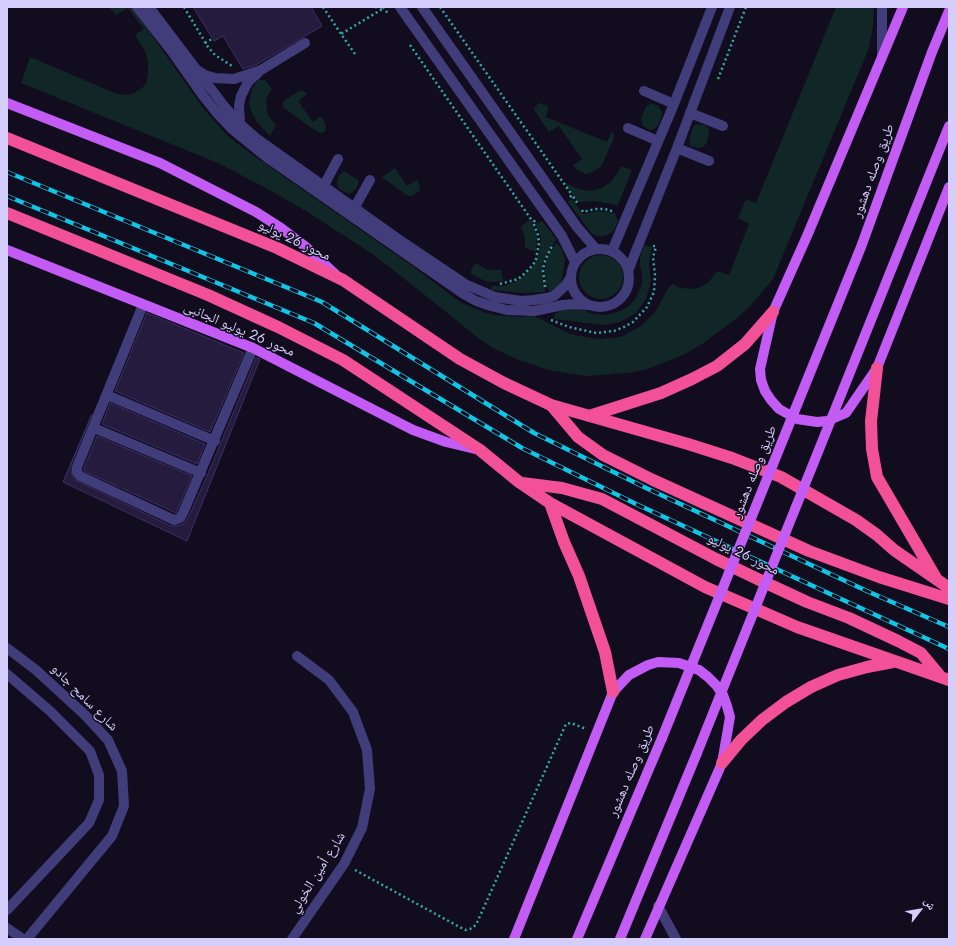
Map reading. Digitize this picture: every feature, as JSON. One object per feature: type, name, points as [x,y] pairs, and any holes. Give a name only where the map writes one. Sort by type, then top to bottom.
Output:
[{"type":"highway","name":"محور 26 يوليو","points":[[7,138],[277,248],[343,280],[460,359],[504,383],[550,405],[732,458],[781,477],[878,534],[894,550],[944,585]]},
{"type":"highway","name":"محور 26 يوليو","points":[[7,213],[208,295],[278,327],[343,360],[480,450],[519,482],[550,503],[705,587],[798,626],[945,679]]},
{"type":"highway","points":[[589,416],[661,393],[717,366],[745,344],[773,312]]},
{"type":"highway","points":[[877,368],[871,421],[872,449],[877,477],[944,585]]},
{"type":"highway","name":"محور 26 يوليو","points":[[550,405],[578,437],[603,455],[653,480],[802,548],[879,576],[949,599]]},
{"type":"highway","name":"محور 26 يوليو","points":[[519,482],[562,488],[602,499],[766,584],[849,618],[921,653],[945,679]]},
{"type":"highway","points":[[550,503],[564,542],[579,576],[605,652],[613,692]]},
{"type":"highway","points":[[722,763],[741,740],[757,725],[786,702],[811,687],[838,675],[866,667],[896,661]]},
{"type":"main road","points":[[903,7],[807,236],[773,312],[760,369],[761,380],[765,391],[779,409],[797,419],[817,422],[837,418],[846,413],[877,368],[949,187]]},
{"type":"main road","name":"طريق وصله دهشور","points":[[577,939],[665,731],[861,247],[949,11]]},
{"type":"main road","points":[[7,102],[160,163],[256,212],[282,228],[300,242],[343,280]]},
{"type":"main road","points":[[620,939],[703,738],[949,126]]},
{"type":"main road","name":"محور 26 يوليو الجانبى","points":[[7,250],[253,348],[413,430],[446,442],[480,450]]},
{"type":"main road","points":[[514,939],[613,692],[629,675],[648,665],[658,662],[674,662],[699,670],[708,677],[723,695],[730,717],[722,763],[644,939]]},
{"type":"street","points":[[137,7],[173,53],[208,102],[232,129],[269,159],[321,190],[465,284],[495,297],[521,301],[547,298],[561,291],[570,278]]},
{"type":"street","points":[[149,7],[224,106],[240,124],[321,190]]},
{"type":"street","points":[[400,7],[562,236],[575,262]]},
{"type":"street","points":[[422,7],[577,227],[596,249]]},
{"type":"street","points":[[612,252],[674,104],[712,7]]},
{"type":"street","points":[[628,271],[677,148],[730,7]]},
{"type":"street","points":[[882,7],[882,57]]},
{"type":"street","points":[[240,124],[238,114],[239,105],[241,96],[248,82],[261,70],[305,43]]},
{"type":"street","points":[[196,69],[205,75],[215,78],[229,79],[242,77],[261,70]]},
{"type":"street","points":[[644,91],[674,104]]},
{"type":"street","points":[[690,113],[723,126]]},
{"type":"street","points":[[628,128],[658,140]]},
{"type":"street","points":[[677,148],[709,161]]},
{"type":"street","points":[[321,190],[338,159]]},
{"type":"street","points":[[352,211],[370,180]]},
{"type":"street","points":[[352,211],[462,293],[476,301],[507,310],[521,311],[541,310],[563,305],[587,305]]},
{"type":"street","points":[[604,249],[612,252],[619,256],[625,263],[629,279],[628,287],[619,301],[612,305],[604,308],[595,308],[587,305],[580,301],[571,286],[571,270],[581,255],[588,251],[604,249]]},
{"type":"street","points":[[143,305],[77,467],[77,472],[80,476],[174,520],[180,518],[183,513],[215,441],[253,348]]},
{"type":"street","points":[[107,395],[215,441]]},
{"type":"street","points":[[94,428],[201,473]]},
{"type":"street","name":"شارع سامح جادو","points":[[7,648],[36,670],[108,740],[122,771],[124,806],[112,836],[27,939]]},
{"type":"street","name":"شارع أمين الخولي","points":[[292,939],[344,864],[362,828],[370,789],[367,750],[353,712],[329,680],[297,656]]},
{"type":"street","points":[[7,674],[50,711],[90,751],[99,775],[99,800],[89,823],[7,910]]},
{"type":"street","points":[[658,906],[676,939]]},
{"type":"street","points":[[7,928],[24,939]]},
{"type":"path","points":[[184,7],[205,43],[216,56],[235,68],[242,77]]},
{"type":"path","points":[[323,7],[355,54]]},
{"type":"path","points":[[375,7],[383,7]]},
{"type":"path","points":[[342,34],[383,7]]},
{"type":"path","points":[[383,7],[393,21]]},
{"type":"path","points":[[440,7],[572,195]]},
{"type":"path","points":[[205,43],[212,39]]},
{"type":"path","points":[[406,40],[533,222]]},
{"type":"path","points":[[547,298],[543,271],[544,264],[550,250],[562,236]]},
{"type":"path","points":[[541,310],[550,319],[559,324],[588,332],[614,331],[633,322],[647,307],[654,292],[655,283],[653,257],[656,247],[640,242]]},
{"type":"path","points":[[344,864],[464,930],[470,929],[476,924],[566,724],[571,723],[596,733]]},
{"type":"green space","points":[[109,7],[132,7],[203,108],[227,135],[243,148],[415,268],[460,302],[483,312],[495,315],[521,317],[534,316],[568,333],[600,339],[621,337],[641,326],[656,311],[668,288],[673,284],[680,288],[696,289],[708,283],[717,271],[729,275],[749,224],[738,218],[746,199],[756,203],[836,7],[874,7],[869,48],[773,279],[750,306],[737,318],[702,344],[685,354],[648,369],[628,373],[586,376],[549,370],[519,360],[493,348],[478,338],[374,255],[306,211],[218,163],[21,83],[30,57],[117,94],[128,95],[142,88],[146,84],[148,75],[148,61],[145,51],[135,35],[144,29],[128,8],[116,15]]},
{"type":"green space","points":[[259,80],[265,80],[272,89],[266,101],[268,115],[276,125],[270,136],[256,121],[249,103],[252,90]]},
{"type":"green space","points":[[302,90],[307,94],[298,101],[313,122],[320,116],[324,120],[326,127],[324,132],[321,133],[313,129],[283,107],[283,102],[286,99]]},
{"type":"green space","points":[[539,103],[546,105],[548,108],[546,117],[607,142],[611,133],[613,132],[614,138],[601,167],[585,174],[576,169],[573,165],[582,159],[559,126],[549,132],[535,111],[534,108]]},
{"type":"green space","points":[[651,103],[658,106],[662,112],[662,115],[658,126],[650,130],[643,126],[641,119],[646,106]]},
{"type":"green space","points":[[696,124],[707,126],[709,130],[707,143],[703,147],[698,148],[690,146],[689,140],[693,127]]},
{"type":"green space","points":[[622,166],[632,170],[618,205],[594,201],[578,202],[564,182],[584,190],[591,191],[602,188],[611,182]]},
{"type":"green space","points":[[395,168],[407,186],[417,180],[420,186],[419,191],[412,196],[406,195],[382,177]]},
{"type":"green space","points":[[344,171],[358,180],[356,189],[349,194],[339,189],[337,184],[338,177]]},
{"type":"green space","points":[[572,199],[583,214],[599,211],[615,213],[618,221],[615,228],[612,232],[605,236],[597,236],[591,233],[568,202]]},
{"type":"green space","points":[[530,220],[537,237],[536,252],[525,248],[525,238],[521,226]]},
{"type":"green space","points":[[542,221],[556,239],[543,262],[542,275],[545,292],[525,293],[491,290],[492,286],[505,286],[519,280],[532,268],[539,253],[541,239],[540,233],[535,224]]},
{"type":"green space","points":[[557,243],[562,250],[565,260],[561,283],[552,293],[546,286],[544,273],[550,251]]},
{"type":"green space","points":[[644,245],[652,247],[649,264],[651,281],[646,299],[636,313],[620,322],[605,325],[553,319],[555,314],[564,309],[579,308],[593,314],[606,315],[628,307],[636,298],[642,284],[640,258]]},
{"type":"green space","points":[[605,255],[617,261],[622,269],[622,285],[617,293],[609,298],[597,299],[585,293],[580,285],[579,273],[585,261],[593,256]]},
{"type":"green space","points":[[475,263],[488,270],[501,270],[503,281],[485,281],[470,273]]},
{"type":"building","points":[[193,7],[311,7],[322,26],[256,65],[243,69],[223,36],[214,41]]},
{"type":"building","points":[[147,313],[244,353],[210,432],[115,391]]},
{"type":"building","points":[[256,358],[260,359],[187,541],[63,482],[92,414],[71,465],[71,472],[75,480],[171,526],[183,524],[189,516],[207,476]]},
{"type":"building","points":[[110,403],[205,444],[197,464],[102,424]]},
{"type":"building","points":[[97,436],[192,476],[176,513],[84,471]]},
{"type":"railway","points":[[7,172],[322,302],[534,433],[644,487],[869,592],[949,627]]},
{"type":"railway","points":[[7,196],[314,323],[522,448],[636,504],[949,649]]}]
